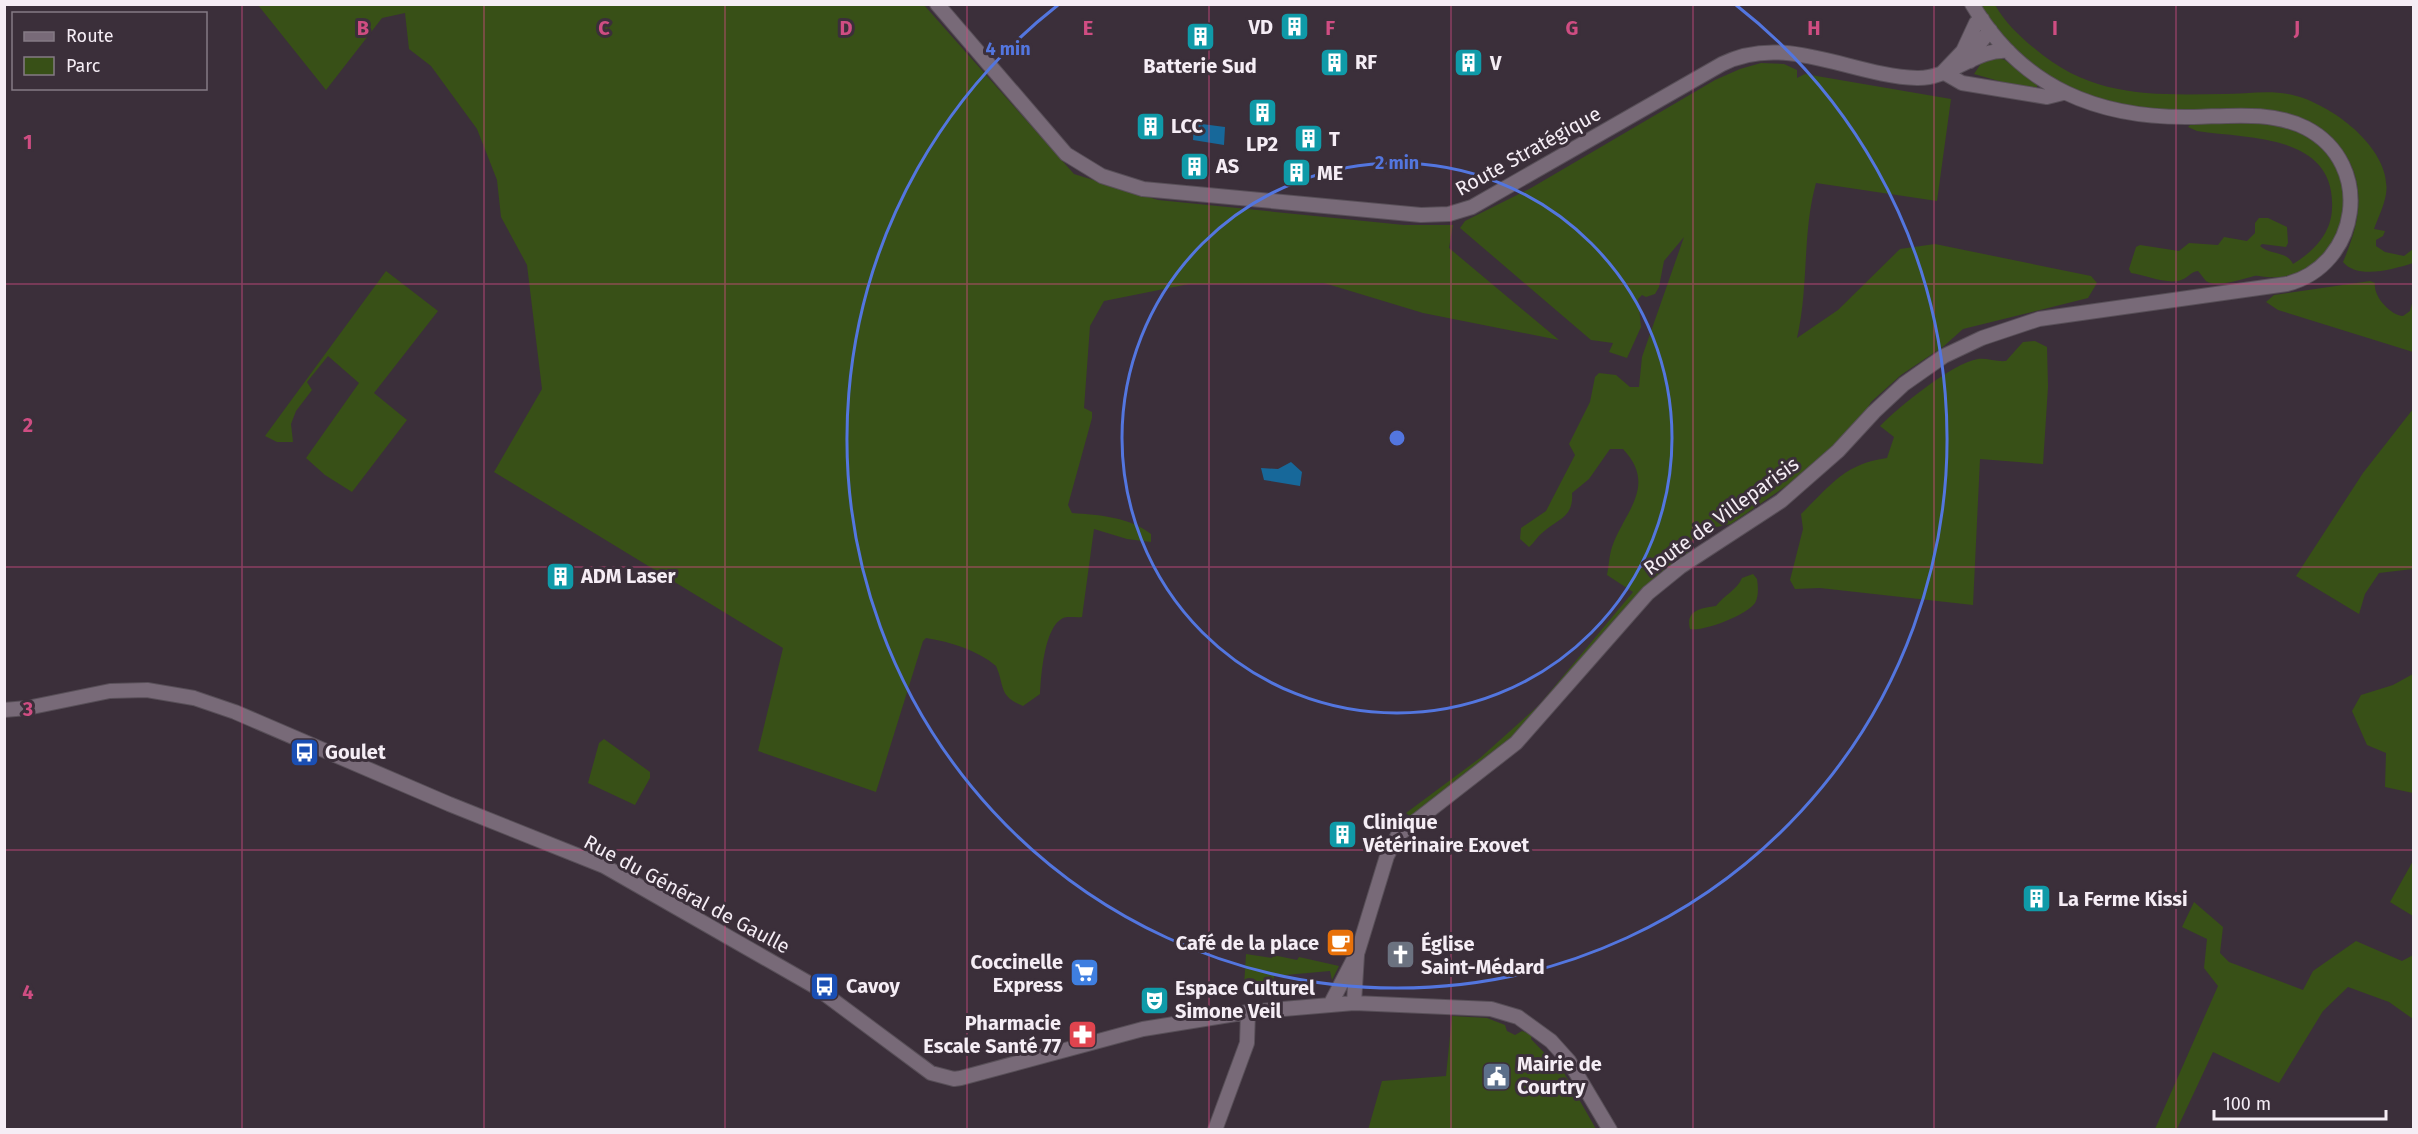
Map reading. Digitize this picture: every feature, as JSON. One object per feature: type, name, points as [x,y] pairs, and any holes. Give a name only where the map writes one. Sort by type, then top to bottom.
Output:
[{"type":"street","name":"Route Stratégique","points":[[938,4],[1066,154],[1102,176],[1143,189],[1421,215],[1449,214],[1472,207],[1722,64],[1746,53],[1777,51],[1912,78],[1958,69],[1986,53],[2008,51]]},
{"type":"street","points":[[1972,4],[2008,51],[2063,93]]},
{"type":"street","points":[[1986,25],[1976,23],[1963,51],[1943,72],[1962,83],[2047,97],[2063,93]]},
{"type":"street","points":[[1970,61],[1986,25]]},
{"type":"street","name":"Route de Villeparisis","points":[[1358,951],[1388,856],[1401,832],[1516,743],[1648,593],[1680,567],[1781,501],[1831,457],[1904,384],[1944,356],[1982,338],[2020,324],[2074,313],[2238,292],[2296,282],[2317,270],[2339,247],[2347,230],[2352,205],[2349,181],[2336,154],[2316,134],[2292,122],[2249,115],[2139,116],[2096,106],[2063,93]]},
{"type":"street","name":"Rue du Général de Gaulle","points":[[4,710],[27,708],[110,691],[147,690],[180,694],[235,712],[449,804],[604,866],[814,986],[861,1018],[925,1069],[945,1078],[961,1078],[1143,1029],[1248,1012],[1354,1004],[1491,1010],[1518,1017],[1544,1035],[1569,1061],[1610,1130]]},
{"type":"street","name":"Rue du Général de Gaulle","points":[[4,716],[27,708]]},
{"type":"street","points":[[1354,1004],[1358,951]]},
{"type":"street","points":[[1330,1005],[1358,951]]},
{"type":"street","points":[[1215,1130],[1247,1043],[1248,1012]]},
{"type":"green space","points":[[258,5],[924,5],[1074,174],[1158,200],[1404,225],[1453,225],[1449,248],[1559,340],[1423,313],[1324,283],[1189,284],[1104,301],[1090,326],[1084,408],[1092,412],[1092,418],[1068,505],[1072,513],[1124,520],[1142,528],[1151,534],[1151,542],[1127,539],[1094,529],[1082,617],[1065,617],[1057,623],[1045,653],[1040,694],[1023,706],[1006,694],[996,666],[989,660],[963,648],[926,638],[923,641],[876,792],[758,751],[783,648],[494,472],[542,389],[527,265],[501,217],[497,180],[477,129],[431,66],[409,49],[405,13],[382,18],[326,90]]},
{"type":"green space","points":[[1981,5],[1995,5],[2018,34],[2034,48],[2056,64],[2101,85],[2148,93],[2280,93],[2304,98],[2321,106],[2355,129],[2369,144],[2379,160],[2385,177],[2386,194],[2374,229],[2385,231],[2383,236],[2376,240],[2376,246],[2385,252],[2404,256],[2413,249],[2413,263],[2367,272],[2358,271],[2343,262],[2356,223],[2357,183],[2347,157],[2331,136],[2311,122],[2289,114],[2239,108],[2155,110],[2116,104],[2082,94],[2048,75],[2017,50]]},
{"type":"green space","points":[[1998,58],[2005,60],[2037,85],[2037,89],[2034,91],[1974,74],[1982,62]]},
{"type":"green space","points":[[1761,63],[1784,64],[1797,70],[1797,78],[1805,74],[1951,99],[1937,201],[1816,183],[1809,221],[1801,319],[1797,338],[1838,310],[1900,249],[1935,244],[2091,276],[2097,283],[2088,298],[1963,329],[1944,346],[1901,375],[1871,402],[1859,424],[1811,476],[1789,484],[1731,524],[1707,529],[1691,542],[1688,555],[1528,725],[1412,818],[1406,813],[1480,758],[1539,705],[1633,592],[1607,575],[1612,547],[1635,499],[1638,487],[1638,475],[1633,462],[1623,449],[1610,449],[1589,479],[1572,493],[1572,501],[1567,513],[1529,547],[1520,539],[1521,528],[1546,511],[1575,455],[1569,444],[1590,402],[1595,377],[1599,373],[1616,375],[1630,387],[1639,387],[1642,357],[1684,237],[1664,261],[1659,287],[1655,294],[1646,297],[1642,295],[1638,299],[1641,327],[1627,358],[1609,352],[1613,343],[1591,340],[1460,228],[1465,221],[1531,188],[1715,80]]},
{"type":"green space","points":[[2251,123],[2285,128],[2301,134],[2316,143],[2329,156],[2342,188],[2344,206],[2335,239],[2325,254],[2311,266],[2295,274],[2279,277],[2256,276],[2216,284],[2206,281],[2198,271],[2176,281],[2163,281],[2131,273],[2129,269],[2136,247],[2140,245],[2179,251],[2189,243],[2218,245],[2224,237],[2247,241],[2255,233],[2255,223],[2259,218],[2268,218],[2287,227],[2286,247],[2262,244],[2260,246],[2287,257],[2293,264],[2320,241],[2331,218],[2330,184],[2320,166],[2305,153],[2264,139],[2197,131],[2188,127],[2191,124]]},
{"type":"green space","points":[[386,271],[438,311],[374,393],[407,420],[352,492],[325,475],[306,458],[359,383],[328,356],[307,382],[312,390],[296,411],[291,424],[293,442],[277,442],[265,436]]},
{"type":"green space","points":[[2370,281],[2375,283],[2377,294],[2383,304],[2398,315],[2403,316],[2410,311],[2413,300],[2413,352],[2278,310],[2266,302],[2274,295]]},
{"type":"green space","points":[[2035,341],[2047,347],[2048,387],[2043,464],[1980,459],[1973,605],[1820,588],[1795,589],[1790,580],[1803,529],[1801,514],[1839,477],[1860,465],[1887,458],[1894,437],[1880,426],[1900,408],[1954,368],[1978,359],[2006,361],[2023,342]]},
{"type":"green space","points":[[2413,409],[2413,569],[2379,573],[2365,594],[2359,614],[2296,576],[2363,473]]},
{"type":"green space","points":[[1753,574],[1757,579],[1758,594],[1755,603],[1750,608],[1714,625],[1690,629],[1692,614],[1700,609],[1716,606],[1742,578]]},
{"type":"green space","points":[[2413,674],[2413,793],[2385,787],[2386,753],[2367,745],[2352,711],[2361,695],[2393,685]]},
{"type":"green space","points":[[604,739],[650,772],[650,778],[635,805],[588,783],[599,743]]},
{"type":"green space","points":[[2414,861],[2413,916],[2390,902]]},
{"type":"green space","points":[[2194,902],[2223,927],[2220,953],[2229,962],[2303,990],[2313,971],[2356,941],[2402,961],[2413,955],[2413,1019],[2389,1002],[2348,987],[2323,1011],[2279,1083],[2213,1052],[2177,1129],[2155,1129],[2218,986],[2204,968],[2207,939],[2182,927]]},
{"type":"green space","points":[[1246,954],[1272,958],[1273,955],[1297,960],[1299,957],[1339,966],[1332,980],[1330,971],[1274,976],[1275,985],[1244,986]]},
{"type":"green space","points":[[1452,1016],[1487,1018],[1505,1025],[1507,1031],[1515,1035],[1522,1031],[1532,1035],[1531,1039],[1564,1073],[1596,1129],[1368,1130],[1382,1081],[1446,1076]]},
{"type":"water","points":[[1194,123],[1225,127],[1224,145],[1193,140]]},
{"type":"water","points":[[1291,462],[1302,472],[1300,486],[1264,480],[1261,468],[1278,469]]},
{"type":"place","name":"VD","points":[[1294,27]]},
{"type":"place","name":"Batterie Sud","points":[[1200,36]]},
{"type":"place","name":"RF","points":[[1334,62]]},
{"type":"place","name":"V","points":[[1469,63]]},
{"type":"place","name":"LP2","points":[[1262,113]]},
{"type":"place","name":"LCC","points":[[1150,126]]},
{"type":"place","name":"T","points":[[1308,139]]},
{"type":"place","name":"AS","points":[[1195,166]]},
{"type":"place","name":"ME","points":[[1296,173]]},
{"type":"place","name":"ADM Laser","points":[[560,576]]},
{"type":"place","name":"Goulet","points":[[304,752]]},
{"type":"place","name":"Clinique Vétérinaire Exovet","points":[[1342,834]]},
{"type":"place","name":"La Ferme Kissi","points":[[2037,899]]},
{"type":"place","name":"Café de la place","points":[[1340,943]]},
{"type":"place","name":"Église Saint-Médard","points":[[1400,955]]},
{"type":"place","name":"Coccinelle Express","points":[[1084,973]]},
{"type":"place","name":"Cavoy","points":[[825,986]]},
{"type":"place","name":"Espace Culturel Simone Veil","points":[[1154,1000]]},
{"type":"place","name":"Pharmacie Escale Santé 77","points":[[1082,1034]]},
{"type":"place","name":"Mairie de Courtry","points":[[1496,1076]]}]
